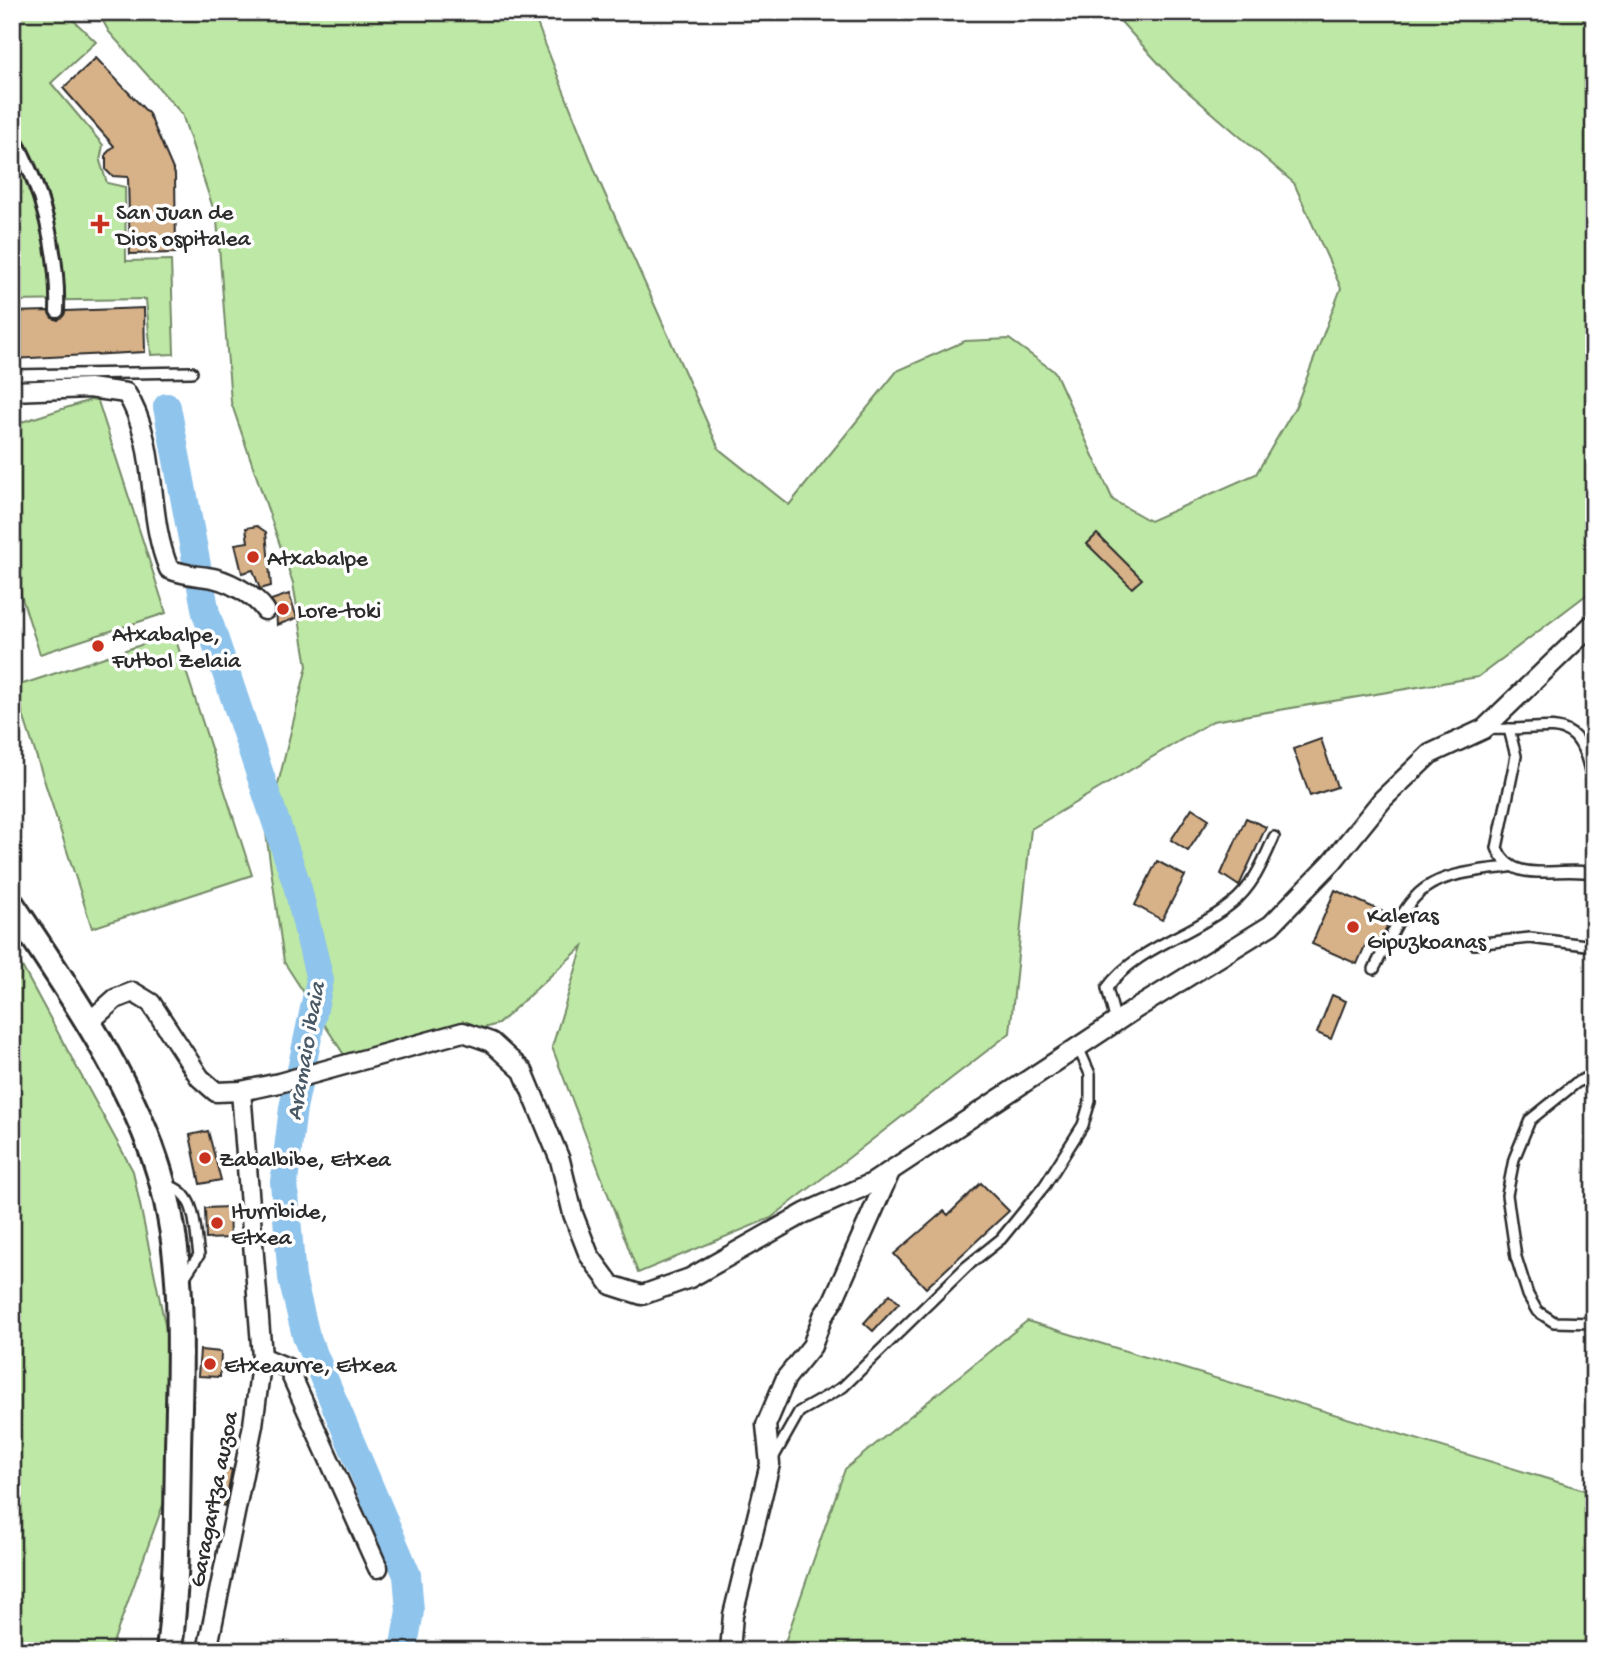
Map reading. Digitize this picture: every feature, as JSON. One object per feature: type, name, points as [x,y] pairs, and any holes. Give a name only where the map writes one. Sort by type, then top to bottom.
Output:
[{"type":"main road","points":[[12,905],[88,1024],[131,1101],[170,1213],[178,1284],[176,1556],[169,1651]]},
{"type":"street","points":[[12,135],[28,160],[46,221],[57,291],[57,311]]},
{"type":"street","points":[[12,391],[89,388],[126,393],[133,404],[151,462],[163,553],[169,569],[187,577],[208,577],[249,595],[265,610]]},
{"type":"street","points":[[88,1024],[115,999],[133,992],[151,1003],[200,1078],[216,1092],[241,1091],[279,1083],[463,1032],[491,1042],[523,1071],[542,1111],[560,1160],[573,1214],[589,1255],[611,1285],[642,1295],[690,1278],[805,1213],[872,1183],[1116,1022],[1272,925],[1332,862],[1383,799],[1430,754],[1484,729],[1594,623]]},
{"type":"street","name":"Garagartza auzoa","points":[[207,1651],[253,1425],[262,1357],[241,1091]]},
{"type":"street","points":[[730,1651],[733,1615],[770,1464],[766,1425],[772,1405],[786,1377],[812,1346],[823,1316],[833,1301],[892,1169]]},
{"type":"street","points":[[262,1357],[288,1368],[378,1568]]},
{"type":"lane","points":[[12,375],[192,372]]},
{"type":"lane","points":[[1484,729],[1552,725],[1568,731],[1580,743],[1591,772],[1594,794]]},
{"type":"lane","points":[[1509,729],[1516,756],[1497,848],[1502,862],[1509,867]]},
{"type":"lane","points":[[1116,1022],[1107,988],[1121,969],[1231,904],[1259,873],[1274,837]]},
{"type":"lane","points":[[1374,969],[1402,911],[1415,895],[1440,878],[1509,867],[1534,872],[1594,874]]},
{"type":"lane","points":[[1474,944],[1530,938],[1594,946]]},
{"type":"lane","points":[[770,1464],[799,1412],[843,1387],[966,1267],[1001,1239],[1045,1185],[1083,1125],[1090,1101],[1090,1074],[1078,1047]]},
{"type":"lane","points":[[1594,1074],[1576,1083],[1530,1120],[1514,1159],[1507,1195],[1516,1257],[1528,1295],[1537,1311],[1554,1322],[1594,1323]]},
{"type":"green space","points":[[12,12],[65,12],[96,42],[51,83],[103,145],[100,161],[107,183],[125,187],[126,261],[171,260],[174,354],[151,355],[146,299],[12,301]]},
{"type":"green space","points":[[98,12],[529,12],[535,18],[600,183],[719,449],[789,505],[897,371],[965,341],[1009,339],[1055,372],[1113,500],[1150,521],[1256,474],[1296,406],[1341,288],[1294,183],[1173,79],[1112,12],[1594,12],[1594,589],[1478,677],[1213,721],[1031,829],[1010,1033],[771,1218],[638,1273],[552,1047],[583,946],[498,1024],[350,1064],[284,962],[266,833],[307,666],[293,583],[231,402],[217,220],[182,114],[109,32]]},
{"type":"green space","points":[[97,398],[166,613],[40,654],[12,567],[12,425]]},
{"type":"green space","points":[[174,634],[252,875],[92,928],[14,687]]},
{"type":"green space","points":[[12,948],[133,1171],[169,1344],[168,1491],[110,1651],[12,1651]]},
{"type":"green space","points":[[1027,1321],[1594,1493],[1594,1651],[782,1651],[845,1469]]},
{"type":"building","points":[[96,58],[149,114],[175,174],[176,253],[130,254],[128,177],[112,176],[106,170],[106,154],[114,146],[63,88]]},
{"type":"building","points":[[144,308],[145,352],[12,359],[12,312],[48,311],[52,318],[58,320],[66,311]]},
{"type":"building","name":"Atxabalpe","points":[[257,526],[266,532],[271,586],[260,589],[253,570],[242,573],[235,544],[248,542],[246,528]]},
{"type":"building","points":[[1097,534],[1142,579],[1132,588],[1087,544]]},
{"type":"building","name":"Lore-toki","points":[[289,594],[297,618],[277,625],[276,608],[271,600]]},
{"type":"building","points":[[1321,739],[1337,787],[1310,796],[1293,749]]},
{"type":"building","points":[[1192,808],[1209,819],[1188,851],[1171,840]]},
{"type":"building","points":[[1246,818],[1266,827],[1239,886],[1221,874]]},
{"type":"building","points":[[1157,861],[1185,876],[1162,920],[1135,905]]},
{"type":"building","name":"Kaleras Gipuzkoanas","points":[[1335,890],[1392,916],[1379,943],[1368,939],[1357,964],[1312,944]]},
{"type":"building","points":[[1332,995],[1346,1001],[1331,1039],[1317,1033]]},
{"type":"building","name":"Zabalbibe, Etxea","points":[[208,1131],[221,1180],[200,1184],[190,1135]]},
{"type":"building","points":[[981,1183],[1009,1211],[926,1288],[894,1254],[944,1211],[948,1215]]},
{"type":"building","name":"Iturribide, Etxea","points":[[229,1207],[230,1238],[206,1239],[205,1208]]},
{"type":"building","points":[[890,1294],[899,1303],[873,1331],[864,1323]]},
{"type":"building","name":"Etxeaurre, Etxea","points":[[200,1350],[221,1352],[220,1377],[198,1376]]},
{"type":"building","points":[[224,1467],[232,1470],[225,1506],[214,1503]]},
{"type":"waterway","name":"Aramaio ibaia","points":[[167,407],[206,613],[297,885],[320,980],[293,1108],[284,1182],[292,1278],[306,1336],[407,1575],[410,1611],[403,1651]]},
{"type":"place","name":"San Juan de Dios ospitalea","points":[[100,224]]},
{"type":"place","name":"Atxabalpe","points":[[253,557]]},
{"type":"place","name":"Lore-toki","points":[[283,609]]},
{"type":"place","name":"Atxabalpe, Futbol Zelaia","points":[[98,646]]},
{"type":"place","name":"Kaleras Gipuzkoanas","points":[[1353,927]]},
{"type":"place","name":"Zabalbibe, Etxea","points":[[205,1158]]},
{"type":"place","name":"Iturribide, Etxea","points":[[217,1223]]},
{"type":"place","name":"Etxeaurre, Etxea","points":[[210,1364]]}]
